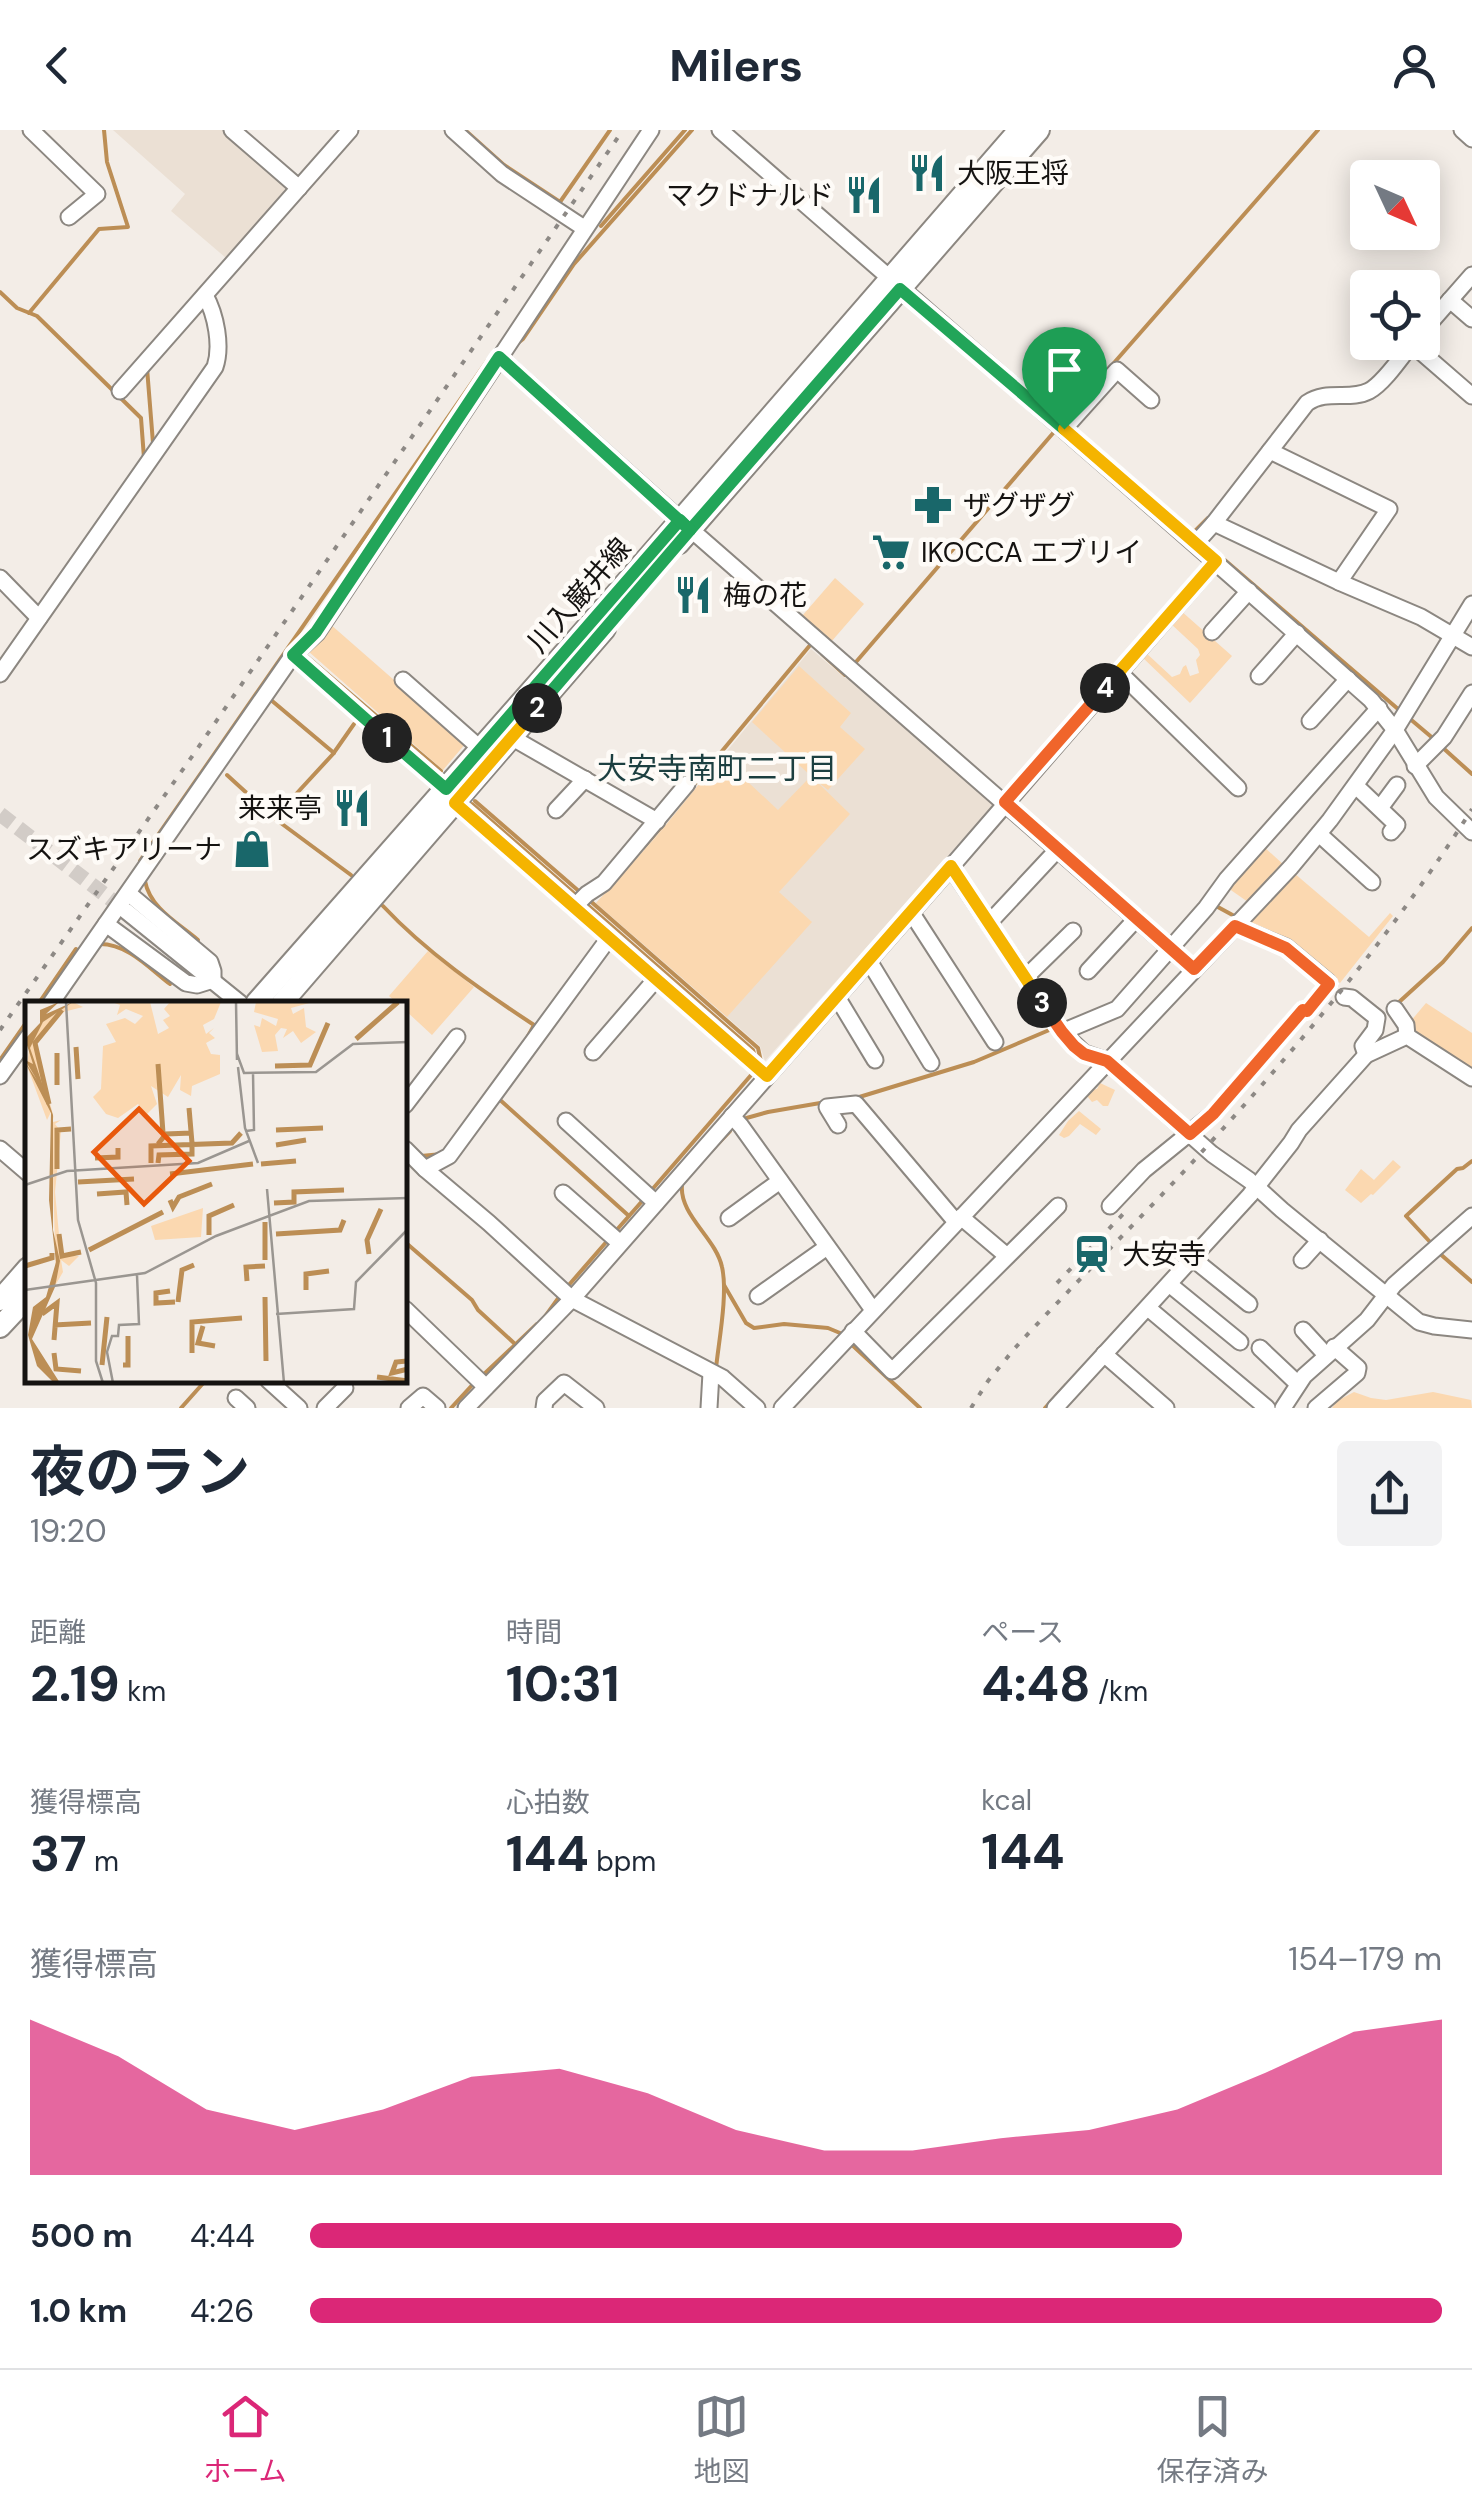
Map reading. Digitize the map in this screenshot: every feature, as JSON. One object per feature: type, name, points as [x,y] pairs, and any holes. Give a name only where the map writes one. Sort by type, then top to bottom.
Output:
[{"type":"main road","name":"川入巌井線","points":[[895,284],[1018,130]]},
{"type":"main road","name":"川入巌井線","points":[[284,1001],[450,796],[481,749],[685,525],[895,284],[1040,130]]},
{"type":"main road","name":"川入巌井線","points":[[258,1001],[450,796],[512,738],[685,525]]},
{"type":"main road","points":[[0,1300],[25,1271]]},
{"type":"main road","points":[[0,1326],[25,1299]]},
{"type":"street","points":[[32,130],[97,194],[70,217]]},
{"type":"street","points":[[232,130],[298,188]]},
{"type":"street","points":[[120,391],[208,300],[350,130]]},
{"type":"street","points":[[454,130],[502,174],[584,228]]},
{"type":"street","points":[[52,1001],[297,651],[316,632],[651,130]]},
{"type":"street","points":[[720,130],[895,284],[1067,426],[1348,679],[1379,708],[1436,797],[1472,831]]},
{"type":"street","points":[[1462,130],[1472,139]]},
{"type":"street","points":[[1440,311],[1472,275]]},
{"type":"street","points":[[0,674],[215,367],[220,353],[208,300]]},
{"type":"street","points":[[1450,300],[1472,319]]},
{"type":"street","points":[[499,357],[685,525],[1194,969]]},
{"type":"street","points":[[1196,543],[1307,403],[1318,396],[1366,393],[1398,360]]},
{"type":"street","points":[[1437,360],[1472,396]]},
{"type":"street","points":[[1067,426],[1117,370],[1151,400]]},
{"type":"street","points":[[1270,452],[1388,509],[1339,582]]},
{"type":"street","points":[[1214,523],[1421,618],[1472,648]]},
{"type":"street","points":[[466,1408],[481,1382],[566,1294],[650,1198],[732,1116],[759,1069],[837,997],[1216,561]]},
{"type":"street","points":[[0,578],[39,618]]},
{"type":"street","points":[[1212,632],[1249,591]]},
{"type":"street","points":[[782,1408],[1319,834],[1395,730],[1472,604]]},
{"type":"street","points":[[1259,676],[1297,633]]},
{"type":"street","points":[[297,651],[450,796],[580,901],[610,938],[759,1069]]},
{"type":"street","points":[[1119,672],[1238,788]]},
{"type":"street","points":[[1310,721],[1348,679]]},
{"type":"street","points":[[403,680],[481,749]]},
{"type":"street","points":[[1415,766],[1444,737],[1472,692]]},
{"type":"street","points":[[1062,1029],[1117,1010],[1379,708]]},
{"type":"street","points":[[512,738],[657,821]]},
{"type":"street","points":[[556,810],[585,780]]},
{"type":"street","points":[[580,901],[604,883],[687,784]]},
{"type":"street","points":[[1380,808],[1398,785]]},
{"type":"street","points":[[1356,786],[1397,825],[1391,832]]},
{"type":"street","points":[[1319,834],[1372,882]]},
{"type":"street","points":[[989,923],[1058,849]]},
{"type":"street","points":[[951,866],[1025,978],[1084,1054],[1107,1061],[1192,1131],[1212,1154],[1228,1163],[1420,1322],[1472,1330]]},
{"type":"street","points":[[128,893],[210,962],[213,980]]},
{"type":"street","points":[[126,911],[238,1001]]},
{"type":"street","points":[[911,912],[996,1042]]},
{"type":"street","points":[[1088,971],[1136,918]]},
{"type":"street","points":[[1110,1206],[1144,1170],[1213,1114],[1329,984],[1286,948],[1239,922]]},
{"type":"street","points":[[106,924],[186,983],[213,980]]},
{"type":"street","points":[[1025,978],[1073,932]]},
{"type":"street","points":[[412,1158],[449,1156],[610,938]]},
{"type":"street","points":[[868,960],[932,1063]]},
{"type":"street","points":[[593,1052],[656,979]]},
{"type":"street","points":[[837,997],[875,1060]]},
{"type":"street","points":[[1344,997],[1352,998],[1377,1018],[1375,1030],[1363,1046],[1366,1055]]},
{"type":"street","points":[[1395,1009],[1406,1024],[1406,1036]]},
{"type":"street","points":[[1055,1408],[1256,1187],[1299,1130],[1366,1055],[1406,1036]]},
{"type":"street","points":[[1406,1036],[1472,1078]]},
{"type":"street","points":[[408,1101],[456,1037]]},
{"type":"street","points":[[0,1076],[25,1041]]},
{"type":"street","points":[[838,1126],[826,1107],[856,1104],[958,1220],[1007,1256]]},
{"type":"street","points":[[732,1116],[872,1310]]},
{"type":"street","points":[[566,1121],[650,1198]]},
{"type":"street","points":[[0,1149],[25,1170]]},
{"type":"street","points":[[412,1158],[566,1294],[716,1375],[756,1408]]},
{"type":"street","points":[[729,1218],[780,1182]]},
{"type":"street","points":[[563,1192],[614,1238]]},
{"type":"street","points":[[853,1332],[892,1371],[1058,1206]]},
{"type":"street","points":[[1283,1408],[1295,1381],[1367,1320],[1407,1272],[1470,1220]]},
{"type":"street","points":[[1302,1260],[1320,1240]]},
{"type":"street","points":[[758,1296],[827,1247]]},
{"type":"street","points":[[1192,1258],[1249,1304]]},
{"type":"street","points":[[1169,1284],[1240,1342]]},
{"type":"street","points":[[1148,1308],[1267,1408]]},
{"type":"street","points":[[408,1312],[481,1382]]},
{"type":"street","points":[[1304,1330],[1326,1351],[1358,1368],[1316,1408]]},
{"type":"street","points":[[1260,1348],[1295,1381]]},
{"type":"street","points":[[1104,1354],[1166,1408]]},
{"type":"street","points":[[709,1408],[716,1375]]},
{"type":"street","points":[[544,1408],[545,1401],[564,1382],[596,1408]]},
{"type":"street","points":[[271,1383],[298,1408]]},
{"type":"street","points":[[325,1408],[344,1388]]},
{"type":"street","points":[[408,1408],[423,1396],[437,1408]]},
{"type":"shaded area","points":[[113,130],[223,130],[288,186],[226,258],[171,211],[185,194]]},
{"type":"shaded area","points":[[835,578],[864,604],[831,642],[802,616]]},
{"type":"shaded area","points":[[1180,610],[1232,656],[1190,703],[1141,656],[1144,651],[1172,677],[1186,665],[1190,676],[1199,673],[1198,649],[1169,622]]},
{"type":"shaded area","points":[[330,624],[466,743],[443,770],[308,651]]},
{"type":"shaded area","points":[[811,649],[845,678],[849,675],[995,803],[765,1061],[760,1046],[596,903],[656,837]]},
{"type":"shaded area","points":[[799,666],[851,713],[840,727],[865,749],[828,790],[814,779],[850,814],[779,892],[812,922],[727,1017],[596,903],[721,757],[778,810],[811,776],[752,722]]},
{"type":"shaded area","points":[[1263,846],[1284,865],[1248,902],[1225,886]]},
{"type":"shaded area","points":[[1294,873],[1369,937],[1390,913],[1393,916],[1340,983],[1287,942],[1249,921]]},
{"type":"shaded area","points":[[428,951],[474,987],[432,1035],[408,1013],[408,1001],[395,1001],[389,996]]},
{"type":"shaded area","points":[[1426,1003],[1472,1033],[1472,1072],[1412,1031],[1410,1022]]},
{"type":"shaded area","points":[[1100,1083],[1115,1090],[1108,1106],[1097,1100],[1092,1102],[1087,1096]]},
{"type":"shaded area","points":[[1079,1111],[1101,1129],[1096,1135],[1080,1124],[1069,1136],[1059,1135],[1068,1121]]},
{"type":"shaded area","points":[[1393,1160],[1401,1167],[1361,1203],[1345,1190],[1361,1169],[1374,1180]]},
{"type":"shaded area","points":[[1354,1392],[1386,1400],[1433,1392],[1471,1400],[1472,1408],[1332,1408]]},
{"type":"waterway","points":[[29,313],[99,229],[128,227],[107,162],[104,130]]},
{"type":"waterway","points":[[465,130],[504,165],[560,202],[610,130]]},
{"type":"waterway","points":[[601,226],[685,130]]},
{"type":"waterway","points":[[518,343],[574,264],[692,130]]},
{"type":"waterway","points":[[1113,364],[1318,130]]},
{"type":"waterway","points":[[0,292],[17,308],[37,316],[141,418],[144,458]]},
{"type":"waterway","points":[[140,861],[487,361]]},
{"type":"waterway","points":[[147,368],[153,443]]},
{"type":"waterway","points":[[1073,427],[1194,532],[1208,518]]},
{"type":"waterway","points":[[856,662],[1054,432]]},
{"type":"waterway","points":[[1205,543],[1398,709]]},
{"type":"waterway","points":[[693,786],[811,644]]},
{"type":"waterway","points":[[304,654],[441,771]]},
{"type":"waterway","points":[[822,654],[845,675]]},
{"type":"waterway","points":[[271,700],[334,753]]},
{"type":"waterway","points":[[1409,718],[1435,740]]},
{"type":"waterway","points":[[274,818],[333,754],[354,724]]},
{"type":"waterway","points":[[1442,747],[1472,774]]},
{"type":"waterway","points":[[227,775],[274,818],[351,875]]},
{"type":"waterway","points":[[475,801],[581,893]]},
{"type":"waterway","points":[[472,804],[577,896]]},
{"type":"waterway","points":[[643,848],[663,825]]},
{"type":"waterway","points":[[145,881],[159,907],[198,940]]},
{"type":"waterway","points":[[588,899],[758,1048],[761,1062]]},
{"type":"waterway","points":[[584,902],[753,1050],[756,1060]]},
{"type":"waterway","points":[[383,906],[436,955],[534,1025],[527,1038]]},
{"type":"waterway","points":[[1216,906],[1238,918]]},
{"type":"waterway","points":[[1398,1003],[1443,962],[1472,928]]},
{"type":"waterway","points":[[100,944],[129,952],[170,984]]},
{"type":"waterway","points":[[40,1001],[76,949]]},
{"type":"waterway","points":[[0,1060],[25,1024]]},
{"type":"waterway","points":[[856,1098],[974,1062],[1054,1028]]},
{"type":"waterway","points":[[650,1192],[753,1070]]},
{"type":"waterway","points":[[499,1099],[629,1216]]},
{"type":"waterway","points":[[743,1119],[826,1102]]},
{"type":"waterway","points":[[711,1151],[730,1131]]},
{"type":"waterway","points":[[421,1156],[442,1154]]},
{"type":"waterway","points":[[1431,1243],[1406,1216],[1457,1169],[1472,1161]]},
{"type":"waterway","points":[[682,1185],[686,1206],[722,1267],[724,1303],[716,1368]]},
{"type":"waterway","points":[[614,1233],[644,1199]]},
{"type":"waterway","points":[[568,1286],[608,1240]]},
{"type":"waterway","points":[[408,1245],[515,1344]]},
{"type":"waterway","points":[[1438,1252],[1472,1282]]},
{"type":"waterway","points":[[724,1285],[746,1323],[754,1328],[784,1324],[828,1328],[840,1333]]},
{"type":"waterway","points":[[544,1318],[562,1293]]},
{"type":"waterway","points":[[482,1376],[537,1324]]},
{"type":"waterway","points":[[851,1344],[920,1408]]},
{"type":"waterway","points":[[451,1408],[475,1382]]},
{"type":"waterway","points":[[181,1408],[203,1383]]},
{"type":"waterway","points":[[1045,1408],[1066,1385]]},
{"type":"tunnel","points":[[0,814],[126,911]]},
{"type":"railway","points":[[0,1030],[623,130]]},
{"type":"railway","points":[[971,1408],[1015,1348],[1185,1170],[1314,1024],[1381,940],[1472,809]]},
{"type":"railway","points":[[1057,1283],[1126,1211]]},
{"type":"place","name":"大阪王将","points":[[927,173]]},
{"type":"place","name":"マクドナルド","points":[[864,195]]},
{"type":"place","name":"ザグザグ","points":[[933,505]]},
{"type":"place","name":"IKOCCA エブリイ","points":[[891,552]]},
{"type":"place","name":"梅の花","points":[[693,595]]},
{"type":"place","name":"来来亭","points":[[352,808]]},
{"type":"place","name":"スズキアリーナ","points":[[252,849]]},
{"type":"place","name":"大安寺","points":[[1092,1254]]},
{"type":"district","name":"大安寺南町二丁目","points":[[717,769]]},
{"type":"route","points":[[1064,429],[900,289],[690,530],[680,520],[592,623],[446,789],[293,655],[316,632],[499,357],[690,530],[455,803],[767,1076],[951,866],[1074,1046],[1084,1054],[1107,1061],[1190,1134],[1213,1114],[1329,984],[1286,948],[1235,926],[1194,969],[1005,802],[1216,561],[1064,429]]}]
